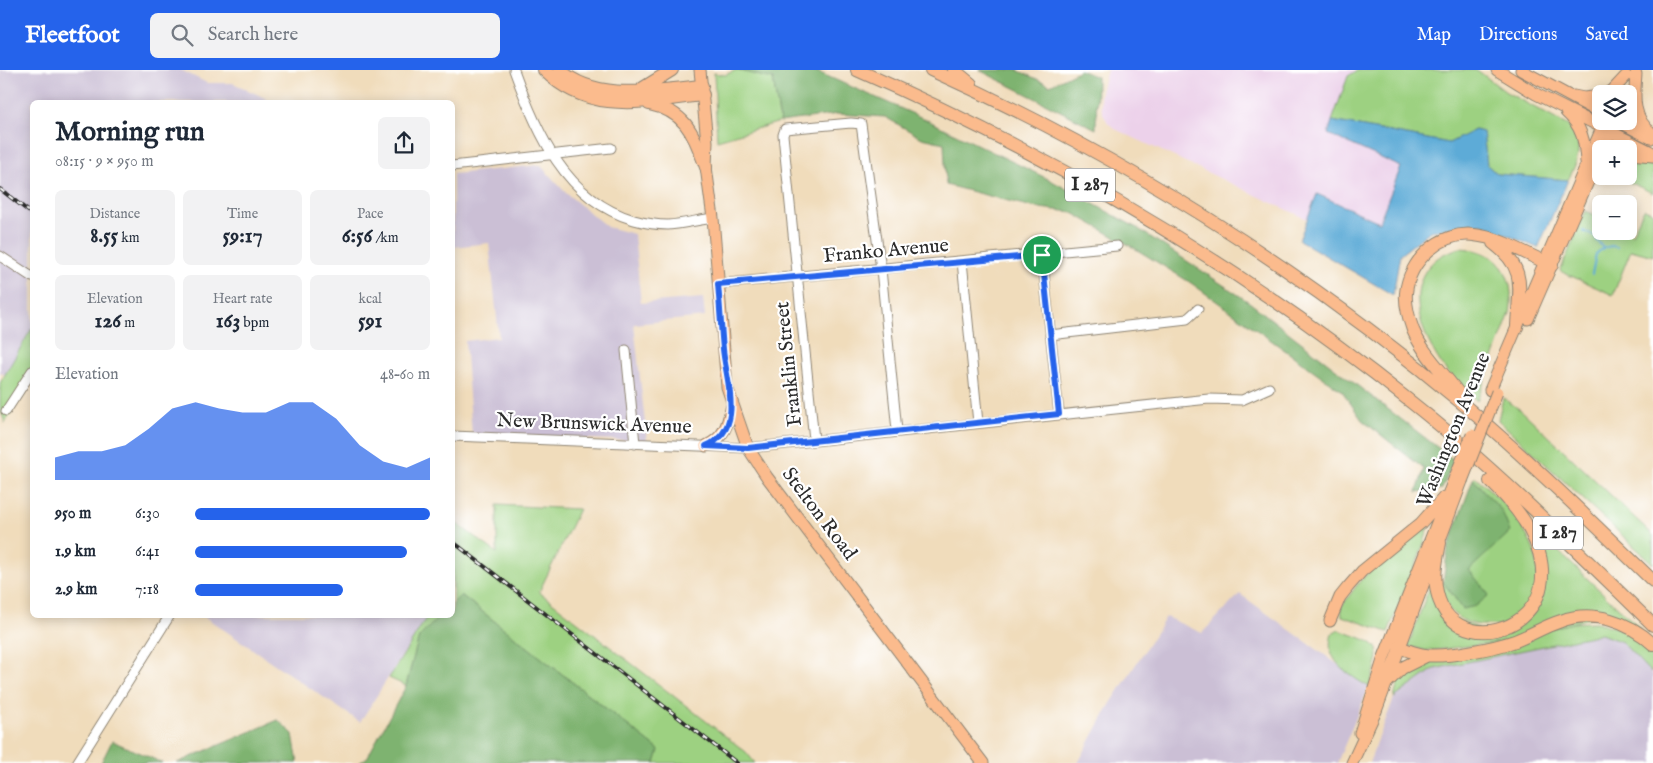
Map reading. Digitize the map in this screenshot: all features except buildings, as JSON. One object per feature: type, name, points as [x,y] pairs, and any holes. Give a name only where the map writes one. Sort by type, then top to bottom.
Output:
[{"type":"highway","points":[[544,70],[563,87],[583,97],[616,102],[639,96],[702,91]]},
{"type":"highway","points":[[560,70],[576,82],[596,90],[639,96],[662,106],[682,119],[694,137],[706,167]]},
{"type":"highway","points":[[639,96],[672,70]]},
{"type":"highway","name":"I 287","points":[[857,70],[944,109],[1047,161],[1198,248],[1329,338],[1462,444],[1653,625]]},
{"type":"highway","name":"I 287","points":[[931,70],[981,93],[1105,157],[1168,194],[1244,242],[1364,326],[1469,410],[1566,496],[1653,581]]},
{"type":"highway","points":[[954,70],[981,93]]},
{"type":"highway","points":[[1469,410],[1420,342],[1409,318],[1406,293],[1413,269],[1430,248],[1442,241],[1474,235],[1487,238],[1549,263]]},
{"type":"highway","points":[[1487,238],[1507,255],[1517,270],[1521,289],[1516,328]]},
{"type":"highway","points":[[1440,543],[1435,578],[1437,594],[1447,613],[1460,624],[1480,631],[1503,629],[1520,620],[1537,600],[1543,581],[1543,569],[1535,538],[1523,518],[1502,492],[1477,468],[1462,444]]},
{"type":"highway","points":[[1385,684],[1402,668],[1426,656],[1498,646],[1563,620],[1578,617],[1611,620],[1643,635],[1653,644]]},
{"type":"highway","points":[[1399,647],[1426,656]]},
{"type":"main road","name":"Stelton Road","points":[[700,70],[707,142],[706,167],[713,218],[723,350],[732,403],[748,448],[767,477],[983,763]]},
{"type":"main road","points":[[1497,70],[1557,105],[1574,119],[1581,131],[1585,145],[1586,166]]},
{"type":"main road","points":[[1521,70],[1592,108]]},
{"type":"main road","points":[[1619,85],[1632,73]]},
{"type":"main road","points":[[1624,85],[1632,73]]},
{"type":"main road","points":[[1632,73],[1634,106],[1640,119],[1653,136]]},
{"type":"main road","points":[[1561,93],[1584,98],[1592,97]]},
{"type":"main road","points":[[1557,105],[1592,118]]},
{"type":"main road","name":"Washington Avenue","points":[[1493,391],[1549,263],[1586,166],[1607,130]]},
{"type":"main road","points":[[1617,130],[1653,154]]},
{"type":"main road","points":[[1630,130],[1653,136]]},
{"type":"main road","points":[[1637,154],[1653,154]]},
{"type":"main road","name":"Washington Avenue","points":[[1353,761],[1376,710],[1440,543],[1458,479],[1516,328],[1576,211],[1592,173]]},
{"type":"main road","points":[[1576,211],[1592,184]]},
{"type":"main road","points":[[706,446],[715,442],[722,435],[728,422],[732,403]]},
{"type":"main road","name":"Washington Avenue","points":[[1353,761],[1365,713],[1384,657],[1450,490],[1458,479]]},
{"type":"main road","points":[[1330,621],[1340,597],[1362,571],[1421,522],[1450,490]]},
{"type":"street","points":[[514,70],[537,129],[553,156],[582,191],[610,211],[626,218],[647,223],[667,225],[713,218]]},
{"type":"street","name":"Franklin Street","points":[[814,440],[783,135],[785,129],[850,123],[861,124],[880,269]]},
{"type":"street","points":[[455,166],[611,148]]},
{"type":"street","name":"Franko Avenue","points":[[718,284],[1042,255],[1117,246]]},
{"type":"street","points":[[1042,255],[1059,414]]},
{"type":"street","points":[[0,256],[30,276]]},
{"type":"street","points":[[962,261],[978,423]]},
{"type":"street","points":[[880,269],[897,431]]},
{"type":"street","points":[[1050,335],[1187,319],[1198,308]]},
{"type":"street","points":[[626,350],[634,444]]},
{"type":"street","points":[[6,411],[30,375]]},
{"type":"street","name":"New Brunswick Avenue","points":[[455,436],[521,437],[634,444],[748,448],[1209,399],[1242,400],[1269,388]]},
{"type":"street","points":[[77,763],[168,618]]},
{"type":"shaded area","points":[[0,70],[181,70],[207,83],[233,83],[267,99],[30,100],[30,331],[5,375],[0,372]]},
{"type":"shaded area","points":[[1107,70],[1358,70],[1348,76],[1328,134],[1401,167],[1379,223],[1317,195],[1307,219],[1115,129],[1108,123],[1102,111],[1100,96]]},
{"type":"shaded area","points":[[540,165],[566,193],[607,227],[634,234],[641,303],[703,298],[705,317],[634,324],[647,441],[472,435],[465,341],[499,337],[489,243],[455,247],[455,174]]},
{"type":"shaded area","points":[[1240,594],[1369,687],[1337,763],[1078,763],[1108,708],[1166,617],[1202,633]]},
{"type":"shaded area","points":[[206,618],[426,618],[360,722]]},
{"type":"shaded area","points":[[1602,634],[1622,642],[1653,675],[1653,763],[1369,763],[1394,698],[1434,669]]},
{"type":"green space","points":[[736,70],[773,79],[780,122],[717,140],[714,73],[725,75]]},
{"type":"green space","points":[[736,70],[813,70],[925,119],[1052,181],[1137,228],[1249,302],[1454,460],[1442,489],[1417,492],[1424,469],[1362,420],[1342,391],[1191,283],[1134,248],[1071,212],[1032,207],[946,185],[944,143],[922,138],[885,117],[838,114],[780,122],[773,79]]},
{"type":"green space","points":[[979,70],[1017,70],[1050,85],[1080,70],[1097,77],[1096,129]]},
{"type":"green space","points":[[1358,70],[1477,70],[1506,92],[1572,128],[1577,141],[1578,154],[1568,180],[1497,174],[1487,165],[1483,132],[1475,130],[1449,143],[1332,121],[1348,76]]},
{"type":"green space","points":[[1637,162],[1653,166],[1653,193],[1636,185]]},
{"type":"green space","points":[[1644,209],[1653,212],[1653,256],[1631,250],[1613,295],[1560,271],[1586,211],[1592,214],[1592,240],[1637,240],[1637,224]]},
{"type":"green space","points":[[1460,248],[1474,250],[1495,259],[1507,276],[1510,287],[1510,313],[1477,401],[1449,374],[1440,361],[1424,330],[1419,313],[1418,297],[1421,281],[1428,267],[1442,255]]},
{"type":"green space","points":[[30,331],[30,382],[5,423],[0,408],[0,383]]},
{"type":"green space","points":[[1503,398],[1522,411],[1653,535],[1653,564],[1498,420]]},
{"type":"green space","points":[[1476,477],[1501,501],[1522,527],[1533,548],[1536,559],[1537,580],[1530,600],[1516,617],[1502,625],[1477,625],[1458,617],[1448,607],[1438,586],[1443,582],[1463,609],[1469,571],[1502,511],[1473,479]]},
{"type":"green space","points":[[1473,479],[1502,511],[1510,532],[1469,570],[1489,595],[1476,606],[1463,609],[1443,582],[1448,548]]},
{"type":"green space","points":[[497,505],[579,509],[539,592],[746,752],[755,763],[655,763],[659,750],[461,595],[455,601],[455,522],[497,553]]},
{"type":"green space","points":[[1430,523],[1422,549],[1388,632],[1342,616],[1341,607],[1360,581],[1375,566]]},
{"type":"green space","points":[[1543,537],[1641,629],[1604,614],[1502,642],[1427,651],[1408,646],[1429,588],[1432,589],[1442,614],[1498,636],[1515,628],[1527,619],[1536,609],[1542,598],[1545,572],[1541,539]]},
{"type":"green space","points":[[461,595],[659,750],[655,763],[359,763],[367,758],[406,686],[419,637],[438,618],[455,618],[455,601]]},
{"type":"green space","points":[[426,618],[438,618],[419,637],[406,686],[389,678]]},
{"type":"green space","points":[[1596,622],[1625,630],[1653,649],[1651,673],[1622,642],[1601,634],[1434,669],[1394,698],[1400,674],[1419,663],[1571,623]]},
{"type":"green space","points":[[1339,630],[1364,639],[1372,643],[1376,648],[1378,653],[1377,661],[1369,687],[1346,672],[1334,659],[1330,643],[1332,634]]},
{"type":"green space","points":[[278,720],[293,734],[298,763],[177,763]]},
{"type":"green space","points":[[112,741],[163,763],[101,763]]},
{"type":"water","points":[[1332,121],[1449,143],[1475,130],[1483,132],[1487,165],[1497,174],[1568,180],[1538,248],[1481,224],[1430,231],[1400,255],[1393,295],[1299,240],[1317,194],[1379,222],[1401,167],[1328,134]]},
{"type":"waterway","points":[[1583,231],[1594,236],[1603,248],[1617,247]]},
{"type":"waterway","points":[[1592,274],[1596,254],[1603,248]]},
{"type":"railway","points":[[0,189],[30,212]]},
{"type":"railway","points":[[455,543],[737,763]]},
{"type":"route","points":[[1042,255],[1059,414],[748,448],[706,446],[715,442],[722,435],[728,422],[732,403],[723,350],[718,284],[1042,255]]}]
